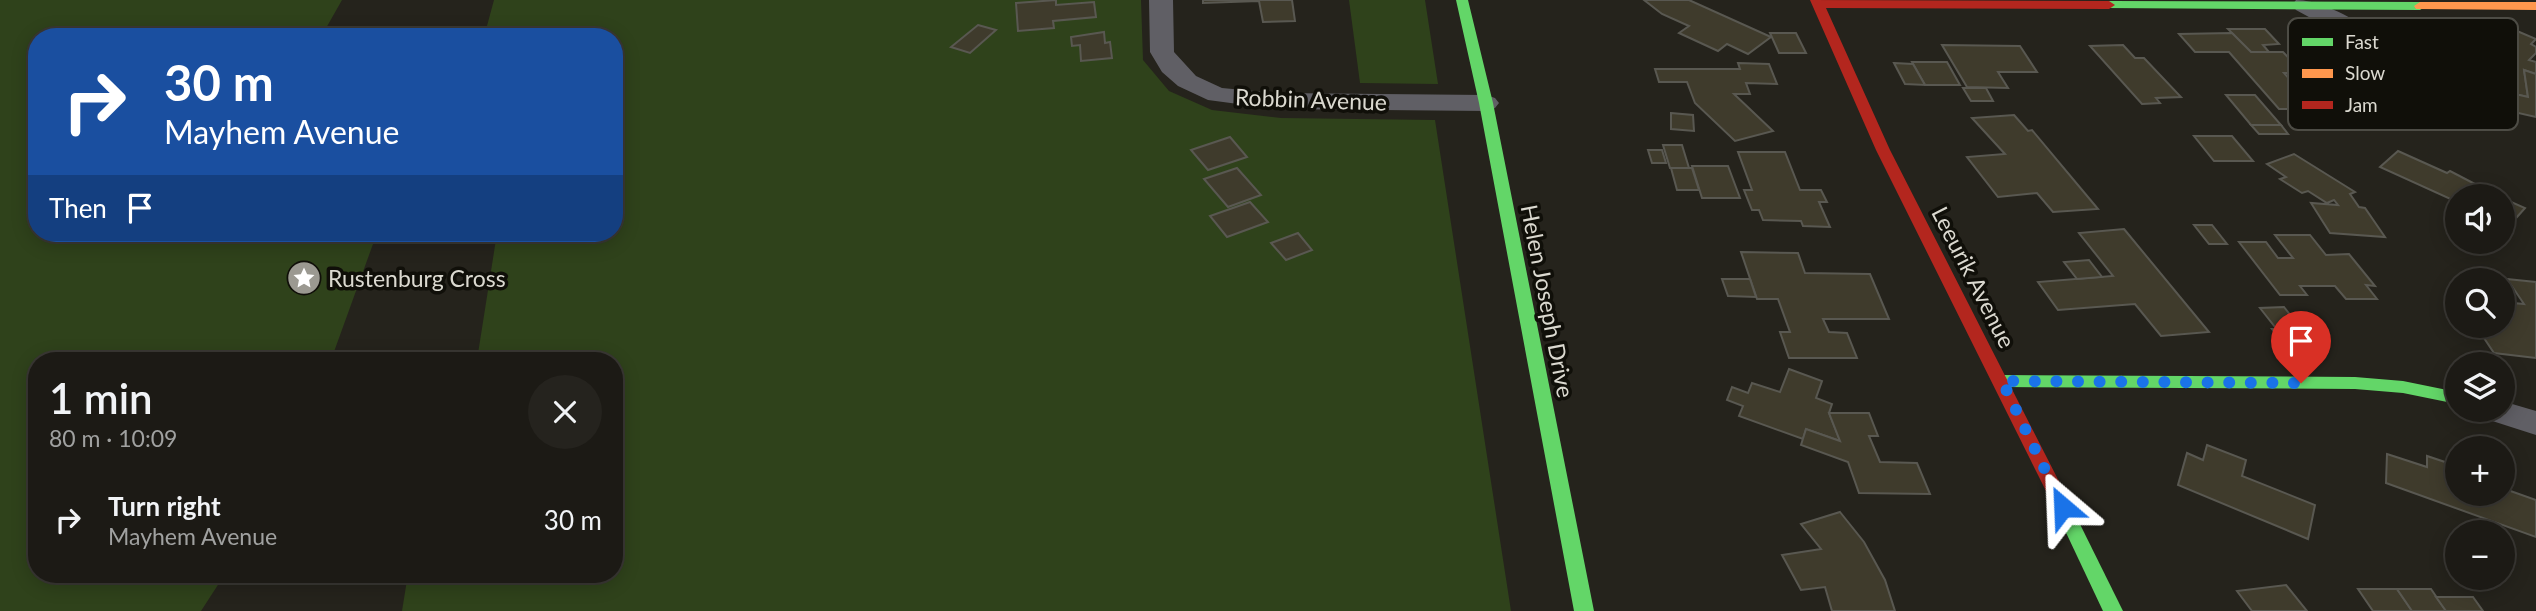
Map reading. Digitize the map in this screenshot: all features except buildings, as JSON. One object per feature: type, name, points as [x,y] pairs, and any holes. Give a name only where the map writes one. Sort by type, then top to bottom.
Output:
[{"type":"street","name":"Robbin Avenue","points":[[1161,0],[1162,52],[1171,67],[1187,81],[1217,95],[1276,101],[1486,103]]},
{"type":"street","name":"Helen Joseph Drive","points":[[1462,0],[1486,103],[1584,611]]},
{"type":"street","points":[[1817,2],[2536,6]]},
{"type":"street","name":"Leeurik Avenue","points":[[1817,2],[1883,150],[2002,381],[2113,611]]},
{"type":"street","points":[[2304,5],[2333,18]]},
{"type":"street","points":[[2002,381],[2355,383],[2403,387],[2445,396]]},
{"type":"street","points":[[2515,416],[2536,423]]},
{"type":"green space","points":[[0,0],[342,0],[326,28],[28,28],[28,242],[374,242],[334,352],[28,352],[28,583],[219,583],[201,611],[0,611]]},
{"type":"green space","points":[[494,0],[1141,0],[1143,60],[1169,91],[1212,110],[1281,118],[1435,120],[1511,611],[402,611],[407,583],[623,583],[623,352],[478,352],[496,242],[623,242],[623,28],[486,28]]},
{"type":"green space","points":[[1349,0],[1425,0],[1438,84],[1360,83]]},
{"type":"traffic: fast","points":[[1462,0],[1486,103],[1584,611]]},
{"type":"traffic: fast","points":[[2109,5],[2420,6]]},
{"type":"traffic: fast","points":[[2002,381],[2355,383],[2403,387],[2445,396]]},
{"type":"traffic: fast","points":[[2062,505],[2113,611]]},
{"type":"traffic: slow","points":[[2420,6],[2536,6]]},
{"type":"traffic: jam","points":[[1816,0],[1883,150],[2062,505]]},
{"type":"traffic: jam","points":[[1818,4],[2109,5]]},
{"type":"place","name":"Rustenburg Cross","points":[[304,278]]},
{"type":"route","points":[[2063,507],[2002,381],[2301,383]]}]
